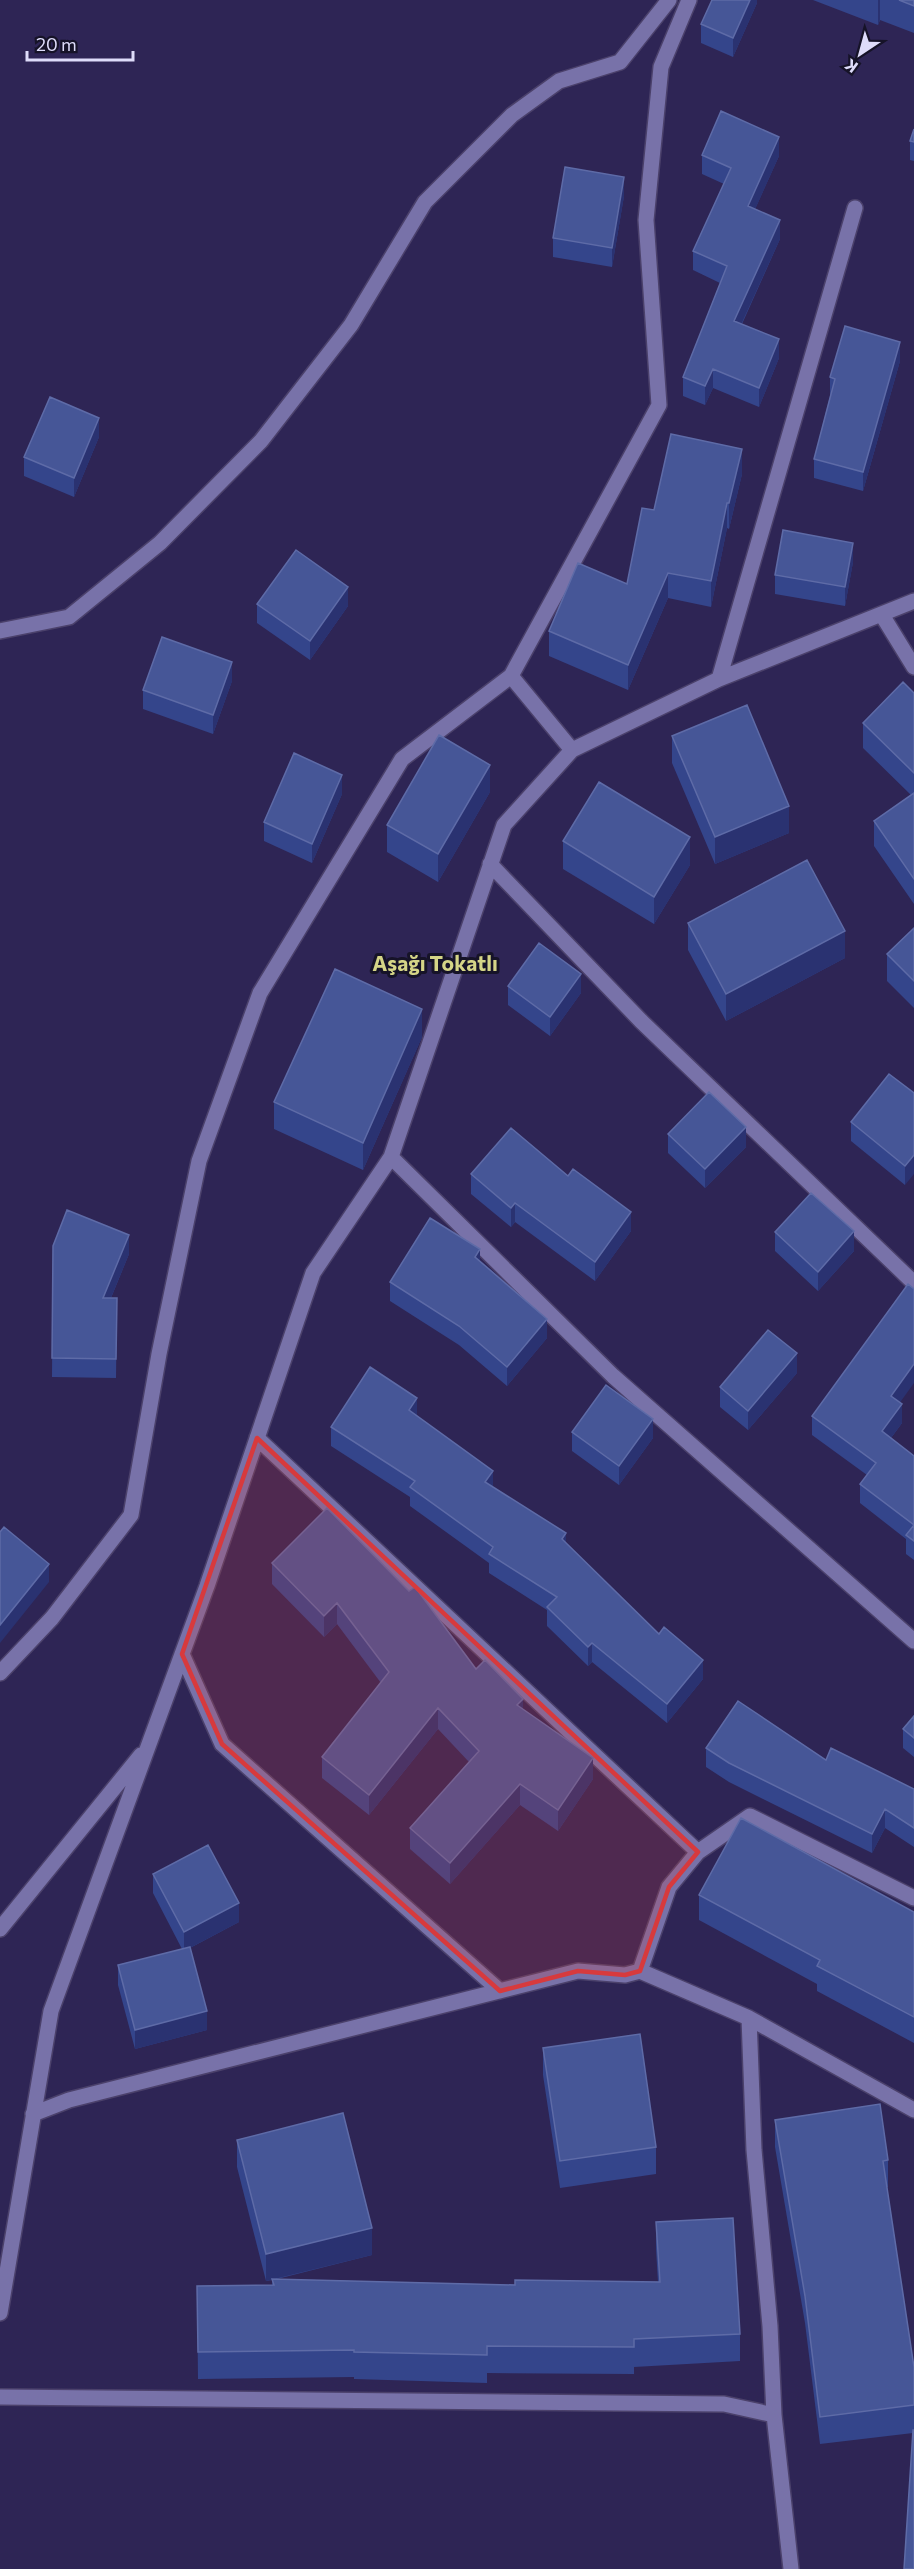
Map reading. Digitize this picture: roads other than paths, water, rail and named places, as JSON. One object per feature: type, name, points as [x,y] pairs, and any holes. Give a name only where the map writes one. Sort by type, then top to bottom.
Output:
[{"type":"street","points":[[0,631],[69,617],[160,543],[261,441],[338,343],[425,202],[512,115],[559,81],[620,62],[669,0]]},
{"type":"street","points":[[0,1673],[52,1618],[131,1515],[159,1354],[199,1161],[260,993],[402,759],[511,676],[659,405],[645,220],[661,67],[689,0]]},
{"type":"street","points":[[719,678],[855,208]]},
{"type":"street","points":[[0,2313],[51,2011],[182,1654],[313,1273],[390,1157],[504,825],[572,750],[719,678],[914,601]]},
{"type":"street","points":[[882,615],[914,668]]},
{"type":"street","points":[[511,676],[572,750]]},
{"type":"street","points":[[490,864],[641,1021],[914,1283]]},
{"type":"street","points":[[390,1157],[613,1376],[914,1641]]},
{"type":"street","points":[[257,1438],[698,1852]]},
{"type":"street","points":[[182,1654],[222,1744],[500,1991]]},
{"type":"street","points":[[0,1929],[149,1745]]},
{"type":"street","points":[[640,1971],[669,1887],[698,1852],[750,1816],[914,1898]]},
{"type":"street","points":[[33,2114],[69,2100],[578,1971],[625,1975],[640,1971],[749,2018],[914,2110]]},
{"type":"street","points":[[749,2018],[754,2150],[770,2326],[774,2415],[791,2569]]},
{"type":"street","points":[[0,2397],[724,2404],[774,2415]]},
{"type":"district","name":"Aşağı Tokatlı","points":[[435,962]]}]
